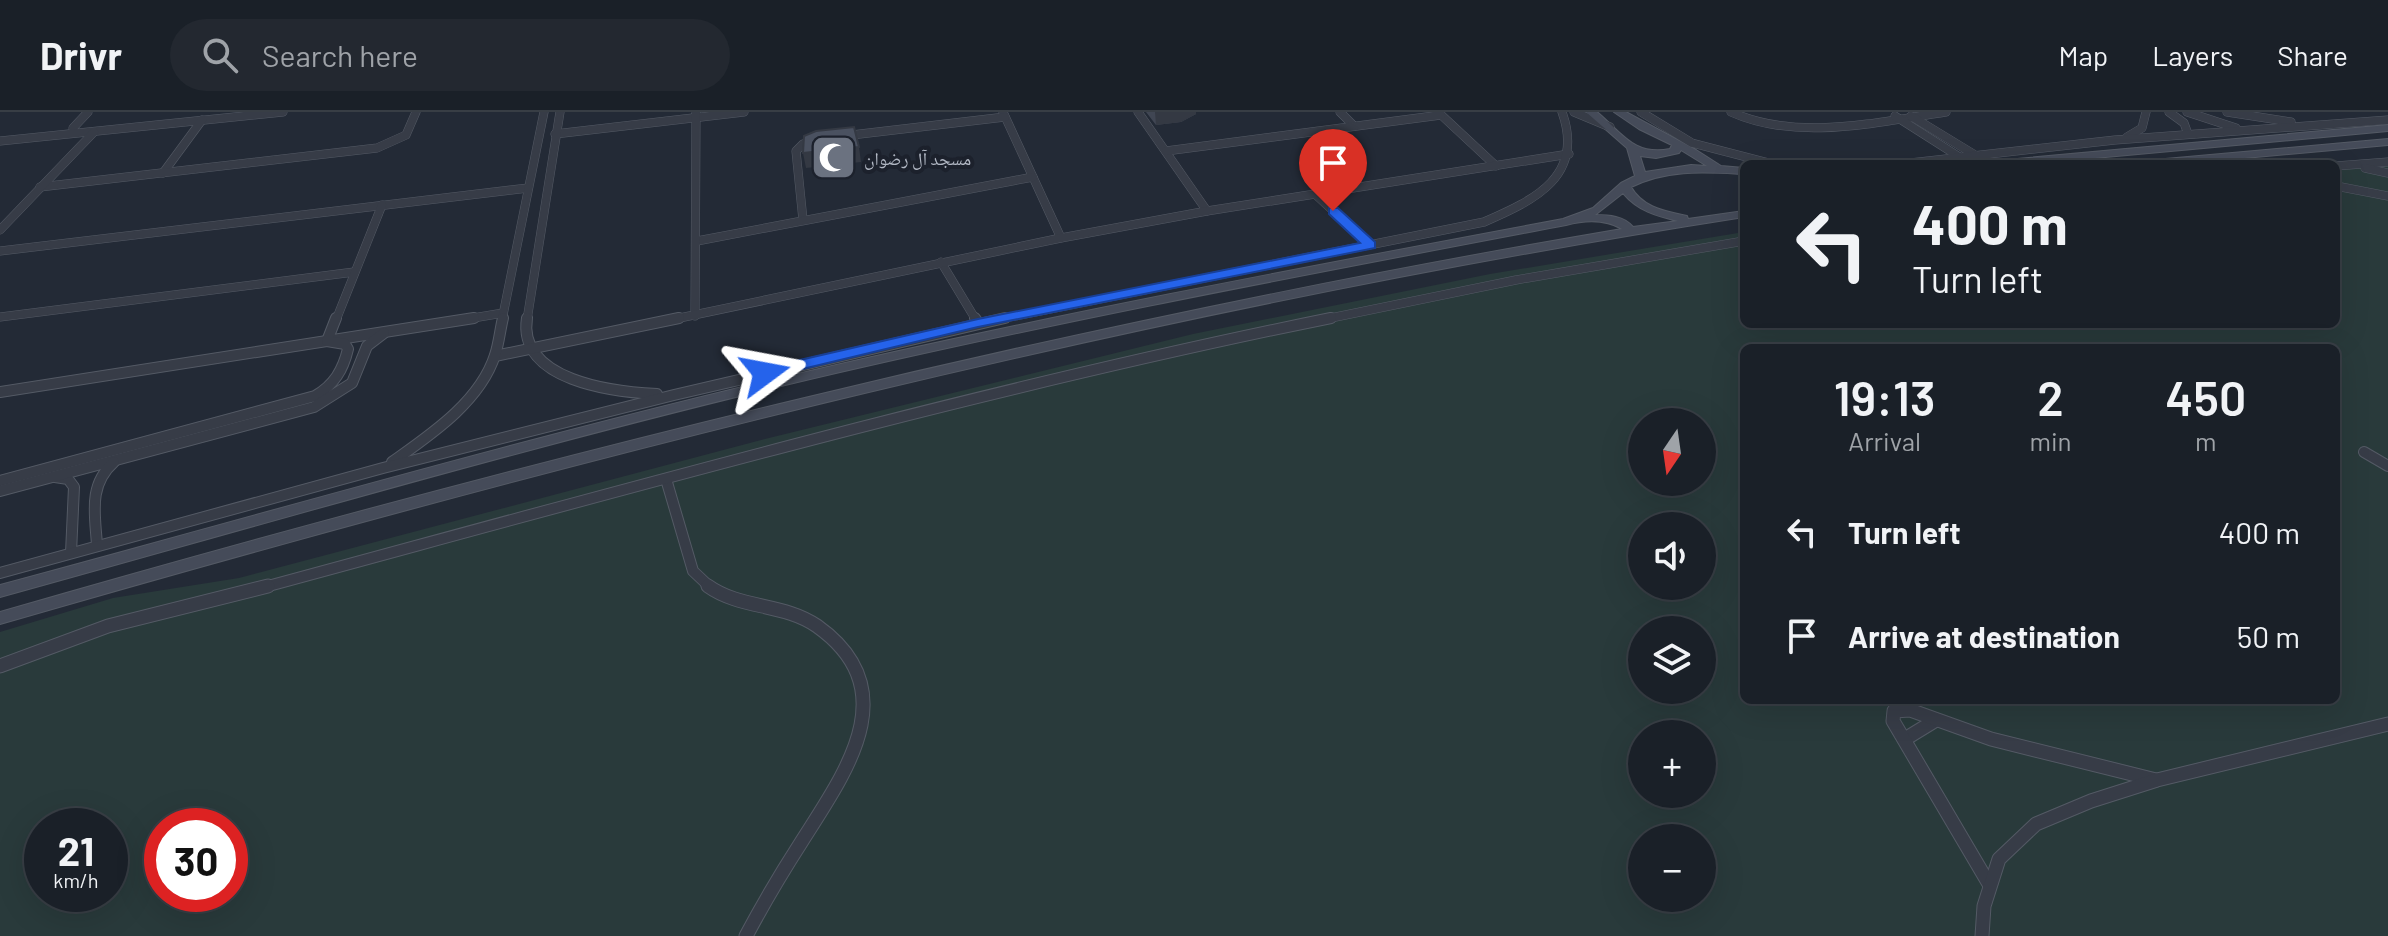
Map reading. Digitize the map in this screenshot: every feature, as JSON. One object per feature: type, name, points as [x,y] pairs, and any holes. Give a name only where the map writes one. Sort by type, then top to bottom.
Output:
[{"type":"street","points":[[73,128],[88,112]]},
{"type":"street","points":[[0,138],[95,132],[231,112]]},
{"type":"street","points":[[0,138],[73,128],[283,112]]},
{"type":"street","points":[[40,187],[377,148],[406,135],[416,112]]},
{"type":"street","points":[[383,468],[418,444],[459,409],[486,376],[495,356],[544,112]]},
{"type":"street","points":[[560,112],[525,330],[533,349],[548,366],[579,382],[622,392],[674,395]]},
{"type":"street","points":[[555,131],[698,114],[744,112]]},
{"type":"street","points":[[1138,112],[1207,211]]},
{"type":"street","points":[[1340,112],[1354,126]]},
{"type":"street","points":[[0,573],[383,468],[978,323],[1455,230],[1507,213],[1546,186],[1569,154],[1570,133],[1562,112]]},
{"type":"street","points":[[1574,112],[1611,127]]},
{"type":"street","points":[[1591,112],[1635,152],[1641,177]]},
{"type":"street","points":[[1619,112],[1644,130],[1717,168]]},
{"type":"street","points":[[1641,112],[1692,143],[1758,160]]},
{"type":"street","points":[[1731,112],[1755,122],[1799,128],[1946,112]]},
{"type":"street","points":[[1888,112],[1904,115],[1975,156]]},
{"type":"street","points":[[2115,140],[2142,128],[2146,112]]},
{"type":"street","points":[[2227,112],[2316,125]]},
{"type":"street","points":[[1166,151],[1440,113],[1496,166]]},
{"type":"street","points":[[695,316],[698,114]]},
{"type":"street","points":[[803,220],[796,154],[803,144],[817,139],[1004,114],[1061,238]]},
{"type":"street","points":[[2173,114],[2187,126],[2188,134]]},
{"type":"street","points":[[2173,114],[2191,114],[2252,130]]},
{"type":"street","points":[[1904,115],[1961,158]]},
{"type":"street","points":[[163,173],[202,120]]},
{"type":"street","points":[[1941,160],[2115,140],[2388,120]]},
{"type":"street","points":[[2039,160],[2388,128]]},
{"type":"street","points":[[0,230],[95,132]]},
{"type":"street","points":[[2187,160],[2388,143]]},
{"type":"street","points":[[1635,152],[1665,154],[1675,151],[1677,145]]},
{"type":"street","points":[[495,356],[1061,238],[1207,211],[1569,154]]},
{"type":"street","points":[[2340,166],[2388,162]]},
{"type":"street","points":[[2350,165],[2388,173]]},
{"type":"street","points":[[1577,218],[1605,205],[1625,185],[1641,177],[1670,170],[1740,171]]},
{"type":"street","points":[[697,241],[1033,177]]},
{"type":"street","points":[[1625,185],[1635,200],[1650,210],[1703,220]]},
{"type":"street","points":[[2340,187],[2388,196]]},
{"type":"street","points":[[0,251],[528,188]]},
{"type":"street","points":[[1315,194],[1370,245]]},
{"type":"street","points":[[327,341],[382,205]]},
{"type":"street","points":[[524,210],[544,207]]},
{"type":"street","points":[[0,618],[602,452],[973,361],[1258,300],[1629,231],[1740,215]]},
{"type":"street","points":[[0,591],[585,431],[872,361],[1275,274],[1577,218],[1618,220],[1629,231]]},
{"type":"street","points":[[0,666],[108,626],[155,613],[666,479],[1201,344],[1501,283],[1740,242]]},
{"type":"street","points":[[941,262],[978,323]]},
{"type":"street","points":[[0,317],[354,272]]},
{"type":"street","points":[[0,392],[503,313]]},
{"type":"street","points":[[0,491],[322,403],[352,383],[367,346],[389,331]]},
{"type":"street","points":[[0,481],[308,400],[335,383],[347,354],[345,344],[327,341]]},
{"type":"street","points":[[2364,452],[2388,466]]},
{"type":"street","points":[[97,545],[94,484],[103,471],[120,458]]},
{"type":"street","points":[[51,477],[68,479],[74,487],[71,553]]},
{"type":"street","points":[[666,479],[693,571],[699,580],[725,595],[799,616],[820,628],[851,662],[859,683],[860,733],[852,758],[836,790],[765,899],[746,936]]},
{"type":"street","points":[[1989,884],[1893,721],[1894,711],[1910,710],[2003,743],[2130,771],[2157,780]]},
{"type":"street","points":[[1905,739],[1936,720]]},
{"type":"street","points":[[1982,936],[1989,884],[1999,859],[2036,824],[2091,801],[2157,780],[2388,724]]},
{"type":"shaded area","points":[[2388,160],[2388,936],[0,936],[0,632],[113,598],[239,578],[769,438],[1193,334],[1490,274],[1740,233],[1740,328],[2340,328],[2340,163]]},
{"type":"building","points":[[854,127],[859,147],[803,153],[804,136],[816,131]]},
{"type":"place","name":"مسجد آل رضوان","points":[[833,158]]},
{"type":"route","points":[[765,373],[978,323],[1370,245],[1333,211]]}]
